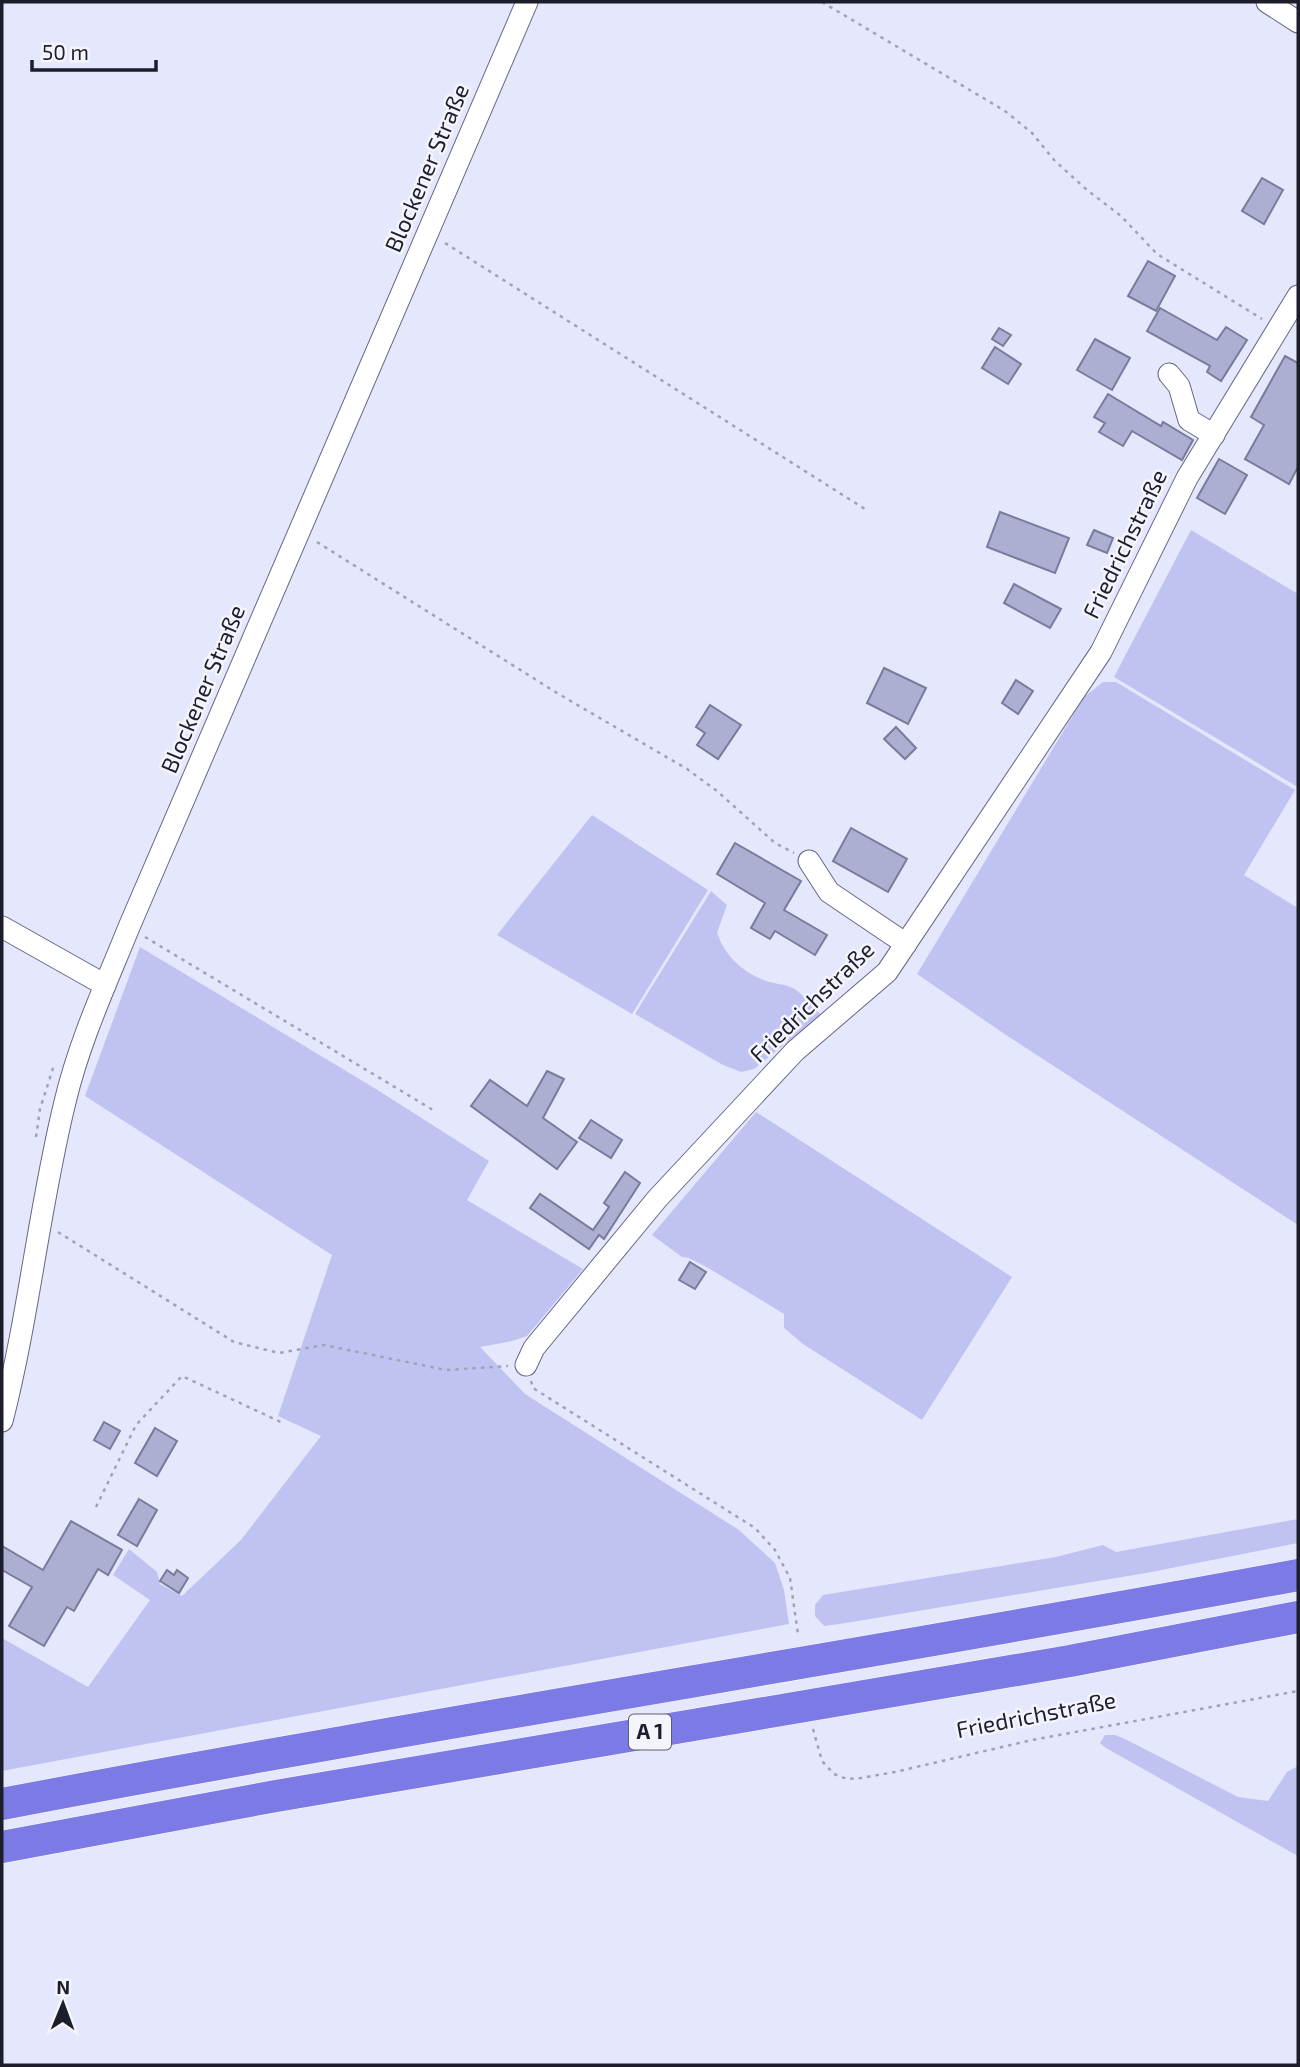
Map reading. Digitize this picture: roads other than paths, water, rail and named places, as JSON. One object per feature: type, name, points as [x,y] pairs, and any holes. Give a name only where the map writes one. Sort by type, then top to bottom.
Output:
[{"type":"highway","name":"A 1","points":[[2,1804],[493,1716],[1062,1619],[1298,1575]]},
{"type":"highway","name":"A 1","points":[[2,1847],[276,1796],[1070,1661],[1298,1617]]},
{"type":"street","name":"Blockener Straße","points":[[2,1421],[27,1306],[65,1099],[85,1036],[129,927],[527,2]]},
{"type":"street","points":[[1267,2],[1298,22]]},
{"type":"street","name":"Friedrichstraße","points":[[526,1365],[534,1348],[657,1199],[795,1051],[887,972],[1101,652],[1187,478],[1298,296]]},
{"type":"street","points":[[1169,374],[1179,386],[1189,420],[1214,435]]},
{"type":"street","points":[[808,861],[830,892],[906,944]]},
{"type":"street","points":[[2,927],[105,985]]}]
